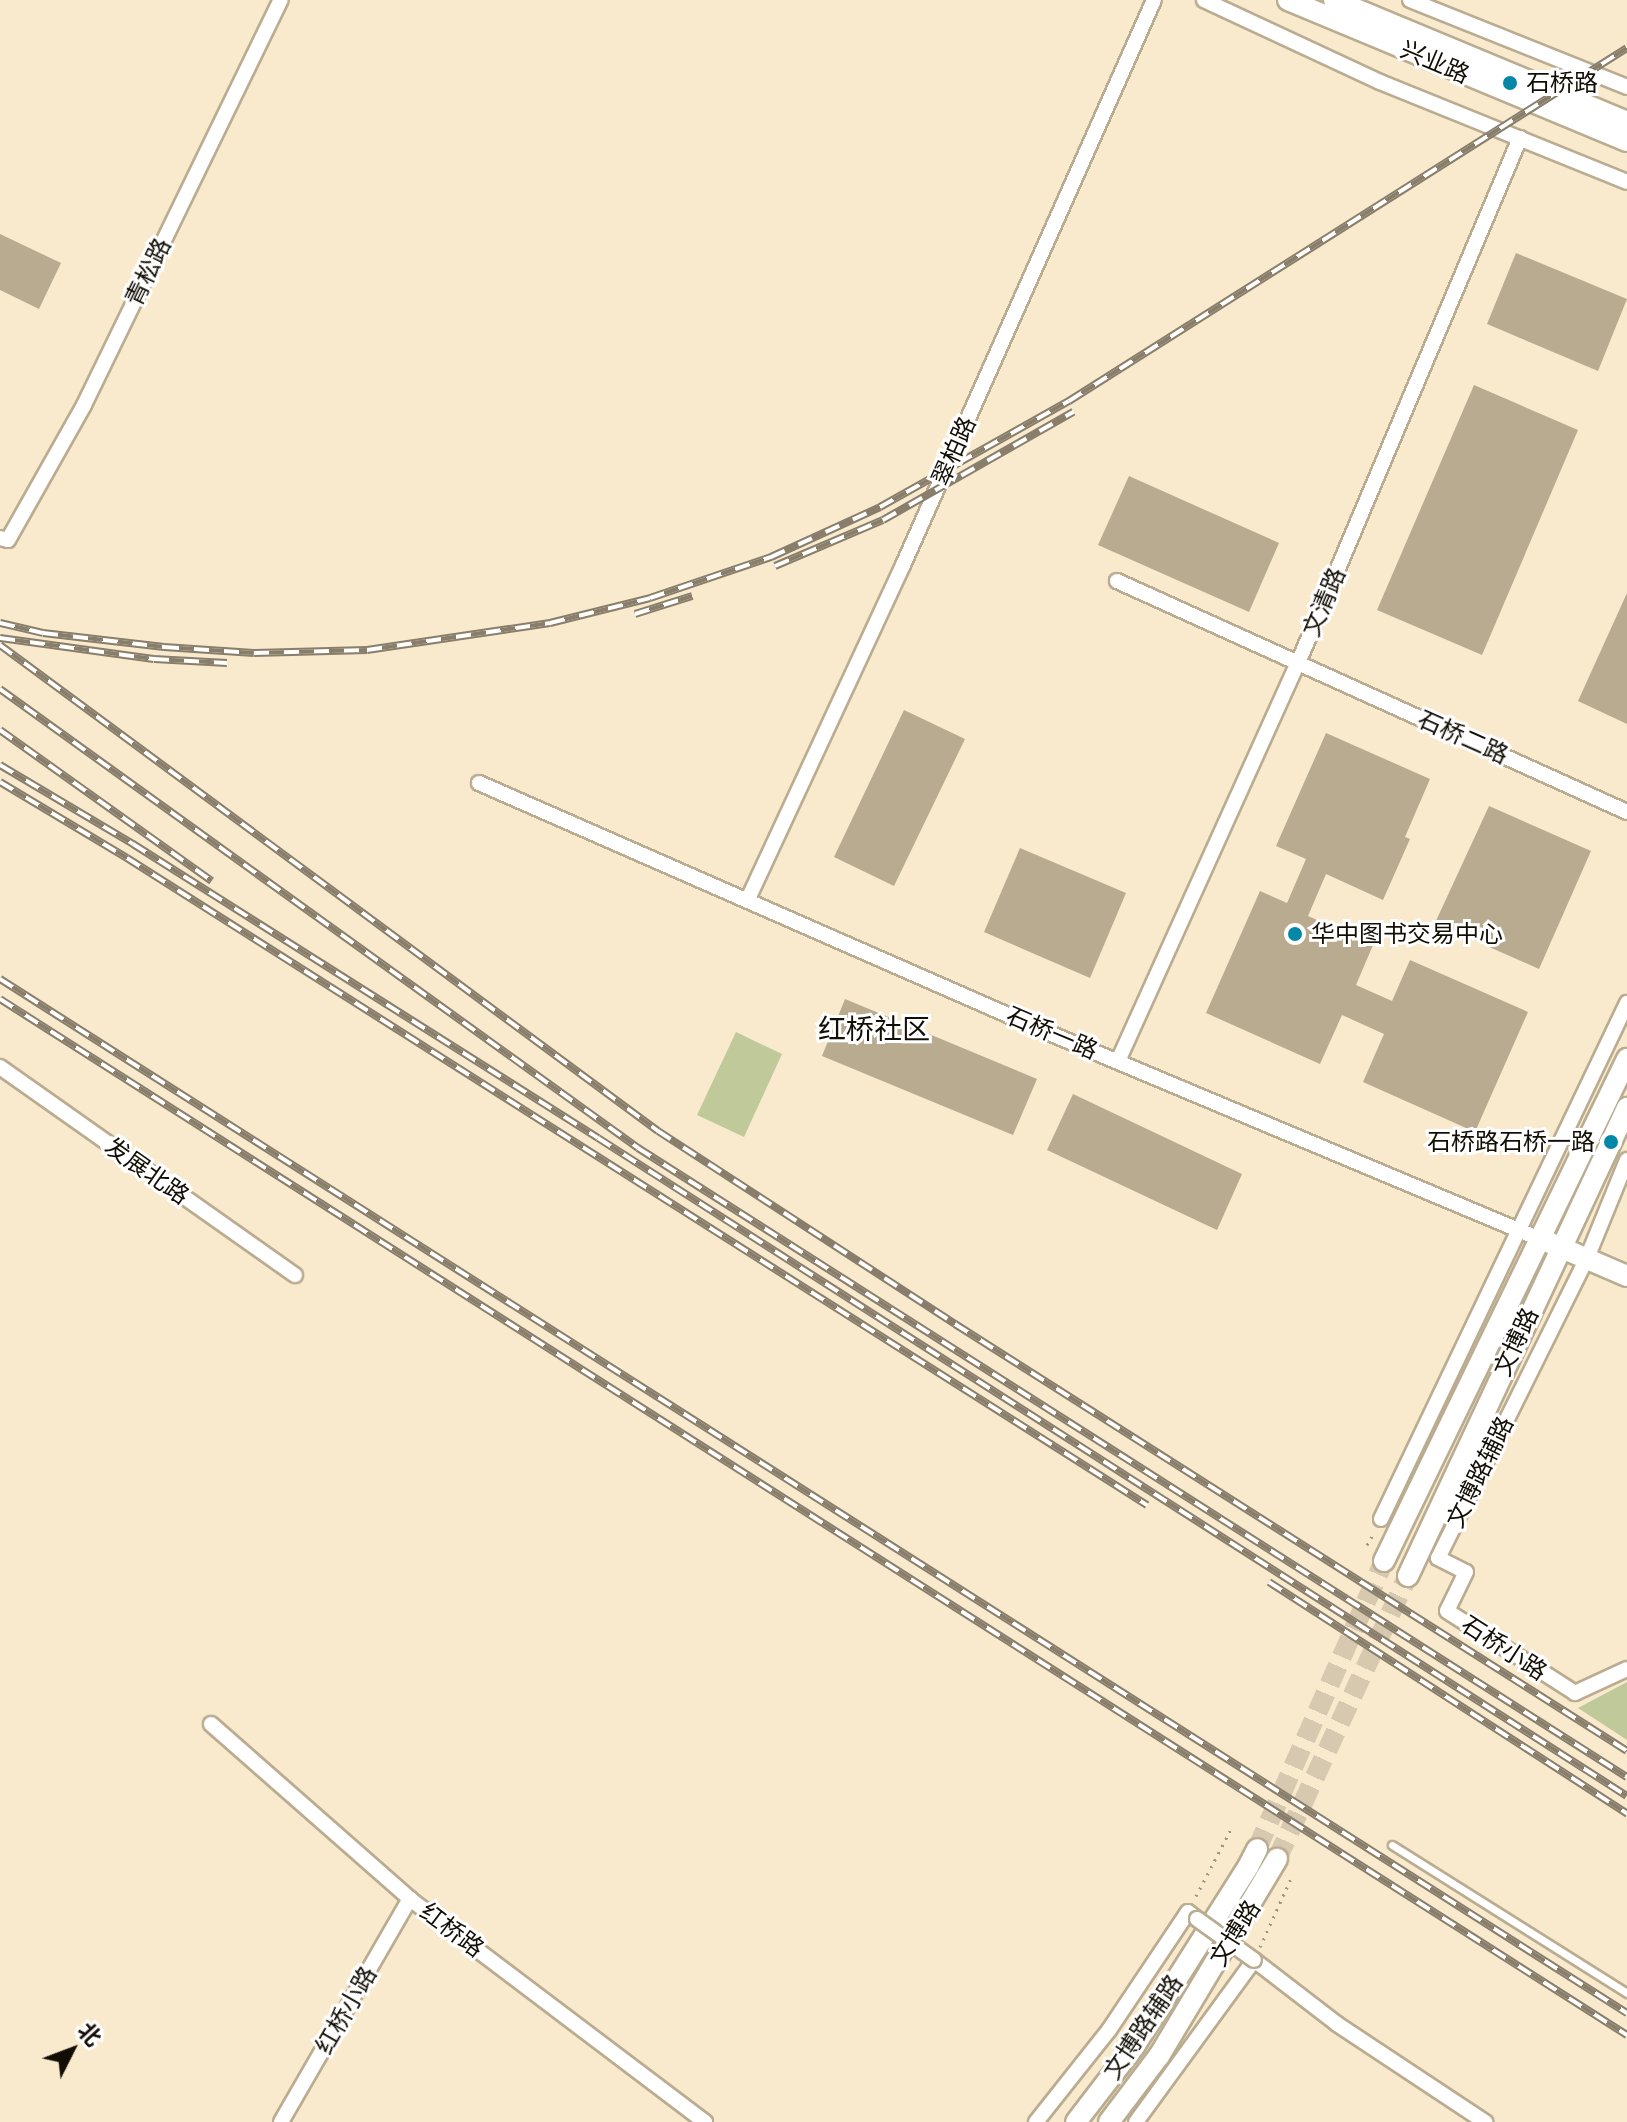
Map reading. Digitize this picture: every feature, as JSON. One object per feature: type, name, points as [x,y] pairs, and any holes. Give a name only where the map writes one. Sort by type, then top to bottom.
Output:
[{"type":"main road","name":"兴业路","points":[[1288,0],[1627,141]]},
{"type":"main road","name":"兴业路","points":[[1334,0],[1627,122]]},
{"type":"main road","points":[[1384,1561],[1627,1059]]},
{"type":"main road","name":"文博路","points":[[1408,1576],[1627,1108]]},
{"type":"main road","name":"石桥一路","points":[[1540,1239],[1627,1276]]},
{"type":"main road","name":"文博路辅路","points":[[1076,2122],[1135,2045],[1257,1849]]},
{"type":"main road","name":"文博路","points":[[1109,2122],[1159,2056],[1277,1859]]},
{"type":"street","name":"青松路","points":[[4,539],[84,405],[281,0]]},
{"type":"street","name":"翠柏路","points":[[748,899],[903,565],[1154,0]]},
{"type":"street","points":[[1204,0],[1380,82],[1627,182]]},
{"type":"street","points":[[1410,0],[1627,87]]},
{"type":"street","name":"文清路","points":[[1118,1061],[1298,663],[1520,138]]},
{"type":"street","name":"石桥二路","points":[[1117,581],[1627,812]]},
{"type":"street","name":"石桥一路","points":[[479,783],[1118,1061],[1540,1239]]},
{"type":"street","points":[[1381,1519],[1516,1229],[1627,1003]]},
{"type":"street","name":"发展北路","points":[[0,1067],[295,1275]]},
{"type":"street","name":"文博路辅路","points":[[1438,1558],[1587,1258],[1627,1160]]},
{"type":"street","name":"石桥小路","points":[[1438,1558],[1466,1572],[1447,1611],[1575,1693],[1627,1669]]},
{"type":"street","name":"红桥路","points":[[211,1724],[410,1899],[705,2122]]},
{"type":"street","name":"红桥小路","points":[[281,2122],[410,1899]]},
{"type":"street","points":[[1036,2122],[1109,2030],[1192,1916],[1337,2024],[1485,2122]]},
{"type":"street","points":[[1136,2122],[1254,1960]]},
{"type":"lane","points":[[1392,1845],[1627,1993]]},
{"type":"path","points":[[1192,1916],[1231,1829]]},
{"type":"path","points":[[1254,1960],[1293,1874]]},
{"type":"green space","points":[[736,1032],[782,1054],[744,1137],[697,1115]]},
{"type":"green space","points":[[1627,1682],[1627,1740],[1578,1708]]},
{"type":"building","points":[[0,234],[61,263],[39,309],[0,290]]},
{"type":"building","points":[[1516,253],[1627,299],[1598,371],[1487,324]]},
{"type":"building","points":[[1474,385],[1578,430],[1482,655],[1377,610]]},
{"type":"building","points":[[1129,476],[1279,543],[1249,612],[1098,545]]},
{"type":"building","points":[[1627,593],[1627,724],[1578,701]]},
{"type":"building","points":[[904,710],[965,739],[894,886],[834,857]]},
{"type":"building","name":"华中图书交易中心","points":[[1326,733],[1430,779],[1405,837],[1410,839],[1383,900],[1326,874],[1308,916],[1373,945],[1356,985],[1392,1001],[1410,960],[1528,1012],[1475,1132],[1363,1082],[1384,1034],[1342,1015],[1320,1064],[1206,1013],[1260,891],[1287,903],[1306,859],[1276,846]]},
{"type":"building","points":[[1489,806],[1591,851],[1539,969],[1435,923]]},
{"type":"building","points":[[1020,848],[1126,893],[1090,978],[984,932]]},
{"type":"building","points":[[845,999],[1037,1079],[1013,1135],[822,1056]]},
{"type":"building","points":[[1073,1094],[1242,1174],[1217,1230],[1047,1150]]},
{"type":"tunnel","points":[[1257,1849],[1384,1561]]},
{"type":"tunnel","points":[[1277,1859],[1408,1576]]},
{"type":"railway","points":[[0,623],[43,633],[164,647],[254,653],[367,650],[550,623],[650,598],[771,557],[880,507],[1069,401],[1627,48]]},
{"type":"railway","points":[[775,566],[883,520],[1073,412]]},
{"type":"railway","points":[[635,614],[692,596]]},
{"type":"railway","points":[[0,638],[154,659],[227,663]]},
{"type":"railway","points":[[0,645],[658,1131],[955,1324],[1627,1751]]},
{"type":"railway","points":[[0,689],[638,1148],[1627,1777]]},
{"type":"railway","points":[[0,730],[212,881]]},
{"type":"railway","points":[[0,765],[133,844],[598,1138],[1627,1796]]},
{"type":"railway","points":[[0,782],[127,858],[1147,1505]]},
{"type":"railway","points":[[0,979],[1627,2013]]},
{"type":"railway","points":[[0,999],[1627,2035]]},
{"type":"railway","points":[[1269,1582],[1627,1814]]},
{"type":"place","name":"石桥路","points":[[1510,83]]},
{"type":"place","name":"华中图书交易中心","points":[[1295,934]]},
{"type":"place","name":"石桥路石桥一路","points":[[1611,1142]]},
{"type":"district","name":"红桥社区","points":[[874,1029]]}]
